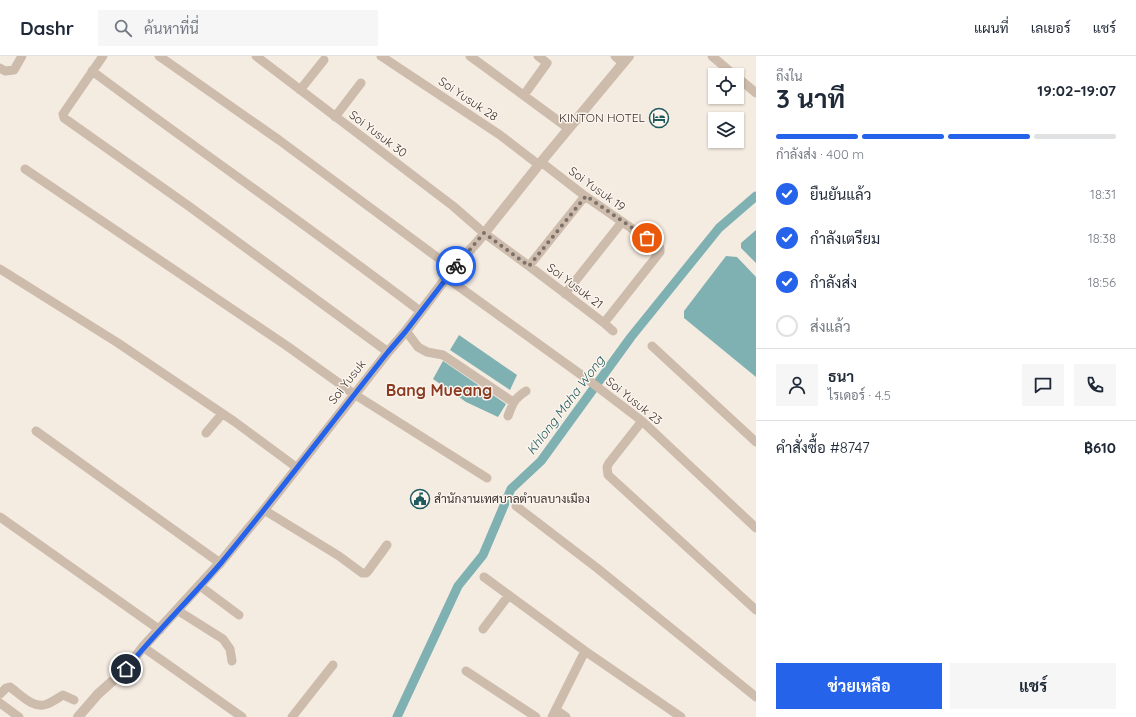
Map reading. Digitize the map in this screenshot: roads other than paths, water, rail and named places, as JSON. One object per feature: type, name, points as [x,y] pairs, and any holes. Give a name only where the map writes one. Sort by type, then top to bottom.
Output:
[{"type":"street","points":[[0,68],[5,72],[14,70],[22,56]]},
{"type":"street","points":[[104,56],[63,114],[64,118],[210,220],[388,352]]},
{"type":"street","points":[[159,56],[279,140],[453,269]]},
{"type":"street","name":"Soi Yusuk 30","points":[[256,56],[453,206],[484,233]]},
{"type":"street","name":"Soi Yusuk 28","points":[[381,56],[540,163]]},
{"type":"street","points":[[470,56],[568,128]]},
{"type":"street","points":[[524,95],[550,60],[538,56]]},
{"type":"street","points":[[615,56],[626,59]]},
{"type":"street","points":[[712,56],[726,68]]},
{"type":"street","name":"Soi Yusuk","points":[[78,717],[98,694],[126,669],[143,647],[220,563],[406,331],[453,269],[626,59]]},
{"type":"street","points":[[300,90],[324,60]]},
{"type":"street","points":[[92,71],[189,143],[298,220],[420,311]]},
{"type":"street","points":[[335,117],[361,83]]},
{"type":"street","points":[[744,83],[756,93]]},
{"type":"street","name":"Soi Yusuk 19","points":[[540,163],[659,247],[660,251],[604,323]]},
{"type":"street","points":[[25,169],[287,346],[354,394],[487,478]]},
{"type":"street","points":[[529,266],[586,196]]},
{"type":"street","points":[[565,294],[622,222]]},
{"type":"street","name":"Soi Yusuk 21","points":[[484,233],[604,323],[612,331]]},
{"type":"street","points":[[0,269],[118,343],[296,467]]},
{"type":"street","name":"Soi Yusuk 23","points":[[447,278],[587,379],[642,421],[756,528]]},
{"type":"street","points":[[406,331],[418,346],[427,352],[443,355],[513,402]]},
{"type":"street","points":[[652,346],[756,442]]},
{"type":"street","points":[[508,416],[513,402],[519,395],[526,391]]},
{"type":"street","points":[[206,433],[222,414]]},
{"type":"street","points":[[642,421],[609,463],[607,467],[608,475],[756,610]]},
{"type":"street","points":[[36,431],[220,563]]},
{"type":"street","points":[[516,506],[597,568],[756,697]]},
{"type":"street","points":[[264,510],[339,556],[362,573],[366,573],[368,571],[387,545]]},
{"type":"street","points":[[0,517],[160,630]]},
{"type":"street","points":[[484,577],[585,651],[681,717]]},
{"type":"street","points":[[200,586],[240,615]]},
{"type":"street","points":[[483,629],[509,595]]},
{"type":"street","points":[[177,610],[223,639],[230,649],[232,660]]},
{"type":"street","points":[[143,647],[242,717]]},
{"type":"street","points":[[566,717],[554,714],[585,651]]},
{"type":"street","points":[[292,717],[333,665]]},
{"type":"street","points":[[466,671],[536,717]]},
{"type":"street","points":[[0,694],[6,688],[10,687],[32,703],[40,706],[47,704],[63,695],[74,700]]},
{"type":"street","points":[[0,703],[19,717]]},
{"type":"water","points":[[756,230],[756,263],[741,248],[741,243]]},
{"type":"water","points":[[726,256],[737,257],[756,277],[756,377],[684,318],[684,311]]},
{"type":"water","points":[[459,335],[517,375],[510,390],[450,350]]},
{"type":"water","points":[[443,361],[506,404],[498,417],[466,402],[433,379]]},
{"type":"waterway","name":"Khlong Maha Wong","points":[[397,717],[458,586],[483,555],[511,489],[541,461],[631,337],[719,228],[756,196]]},
{"type":"place","name":"KINTON HOTEL","points":[[659,118]]},
{"type":"place","name":"สำนักงานเทศบาลตำบลบางเมือง","points":[[420,499]]},
{"type":"district","name":"Bang Mueang","points":[[439,390]]}]
